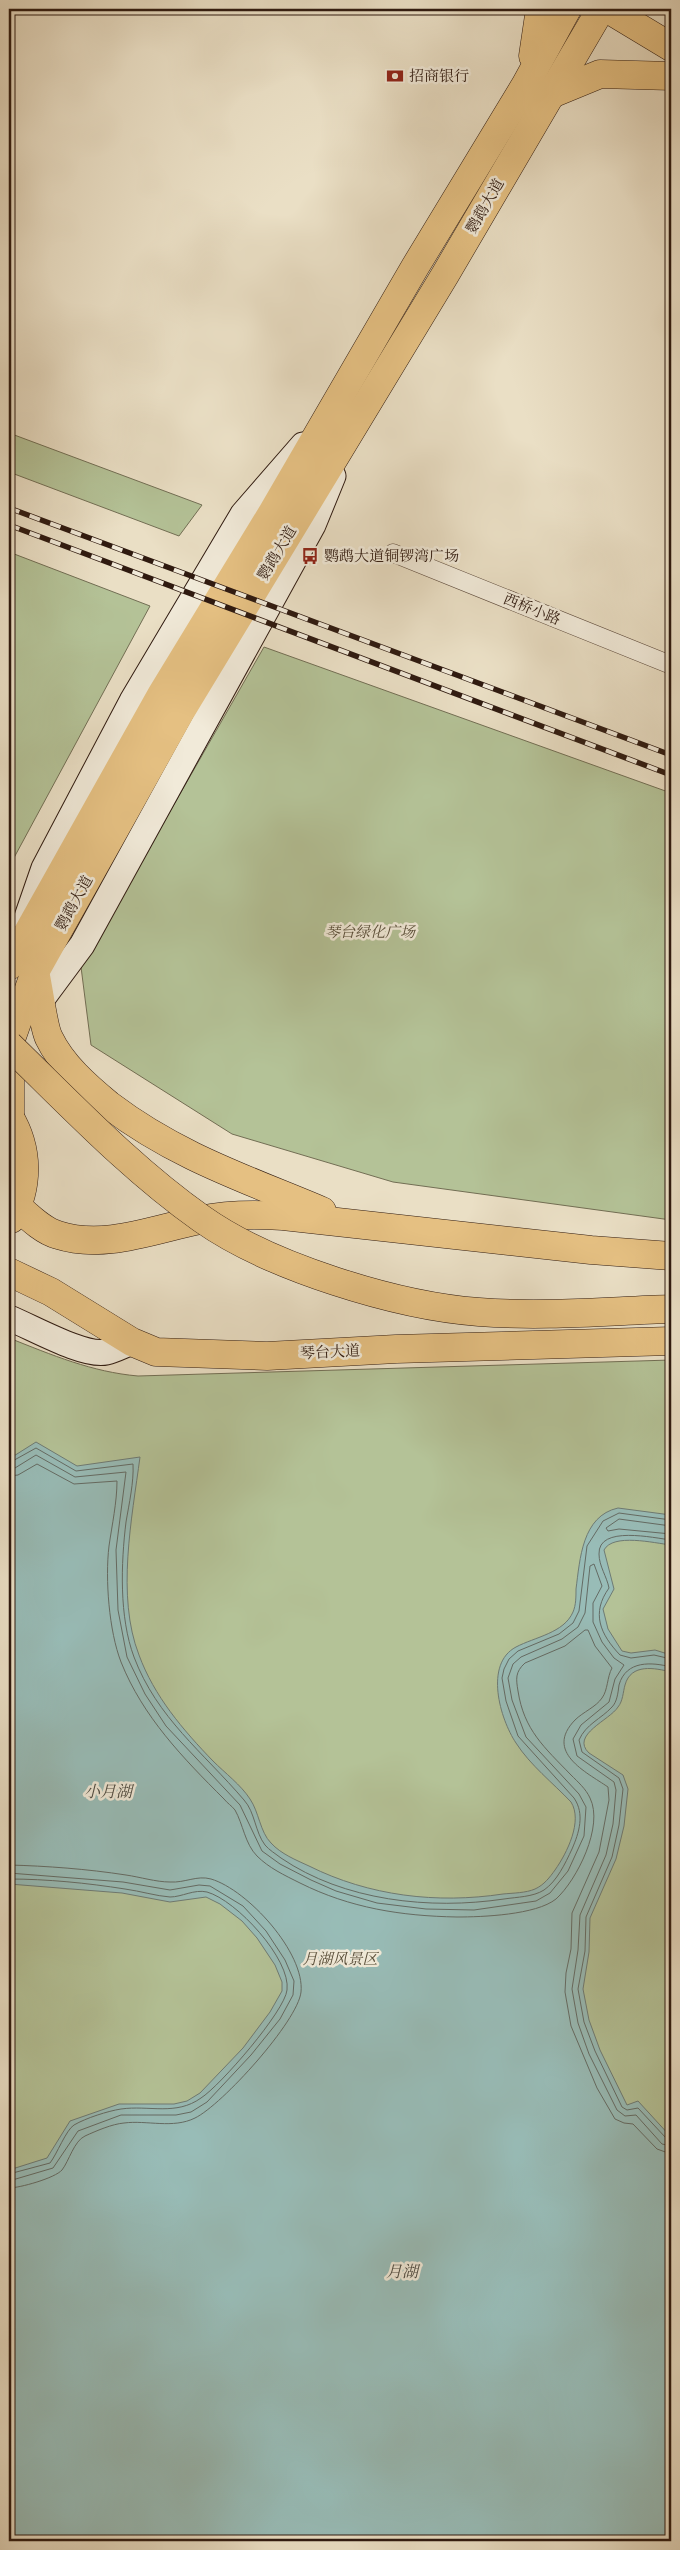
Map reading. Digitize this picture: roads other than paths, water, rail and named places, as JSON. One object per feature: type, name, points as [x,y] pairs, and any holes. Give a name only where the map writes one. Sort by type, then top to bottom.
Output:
[{"type":"main road","points":[[540,9],[538,90],[600,74],[671,76]]},
{"type":"main road","name":"鹦鹉大道","points":[[9,1117],[10,1042],[19,967],[180,711],[343,417],[445,275],[538,90],[567,9]]},
{"type":"main road","name":"鹦鹉大道","points":[[538,90],[600,9]]},
{"type":"main road","points":[[608,9],[671,47]]},
{"type":"main road","points":[[343,417],[244,514],[132,701],[44,868],[19,967],[42,999],[48,1036],[64,1064],[92,1092],[131,1122],[170,1146],[222,1171],[355,1225]]},
{"type":"main road","points":[[42,999],[82,945],[309,533],[343,417]]},
{"type":"main road","points":[[9,1045],[159,1187],[204,1220],[280,1260],[368,1290],[413,1302],[477,1312],[521,1314],[671,1309]]},
{"type":"main road","points":[[9,1117],[20,1138],[25,1159],[25,1182],[14,1213]]},
{"type":"main road","points":[[14,1213],[18,1207],[38,1224],[56,1235],[87,1241],[128,1236],[239,1213],[283,1216],[591,1250],[671,1256]]},
{"type":"main road","name":"琴台大道","points":[[9,1272],[51,1292],[132,1342],[156,1352],[267,1356],[396,1349],[671,1341]]},
{"type":"main road","points":[[9,1318],[62,1342],[92,1351],[105,1352],[132,1342]]},
{"type":"street","name":"西桥小路","points":[[393,553],[671,665]]},
{"type":"water","name":"月湖","points":[[36,1442],[77,1466],[140,1457],[130,1531],[127,1583],[128,1608],[132,1632],[139,1655],[153,1685],[170,1712],[191,1737],[246,1794],[253,1804],[264,1833],[275,1847],[284,1854],[332,1876],[379,1891],[404,1895],[453,1898],[524,1892],[541,1885],[555,1870],[572,1837],[575,1818],[574,1810],[571,1802],[528,1759],[510,1733],[498,1692],[500,1666],[506,1655],[516,1647],[556,1630],[569,1619],[575,1607],[577,1577],[585,1540],[597,1520],[606,1513],[618,1508],[671,1515],[671,1545],[625,1540],[609,1545],[604,1550],[614,1589],[603,1609],[608,1629],[622,1651],[631,1653],[655,1650],[671,1655],[671,1672],[658,1669],[644,1669],[632,1673],[625,1685],[620,1705],[593,1728],[584,1740],[584,1746],[589,1753],[623,1775],[628,1789],[624,1826],[616,1859],[590,1918],[589,1952],[583,1989],[589,2020],[600,2050],[627,2105],[638,2101],[671,2137],[671,2541],[9,2541],[9,2170],[47,2158],[70,2121],[119,2104],[174,2104],[187,2101],[200,2093],[243,2048],[270,2012],[282,1991],[282,1982],[275,1965],[257,1938],[242,1921],[220,1904],[206,1897],[170,1902],[122,1893],[9,1884],[9,1459]]},
{"type":"railway","points":[[9,508],[671,755]]},
{"type":"railway","points":[[9,525],[671,775]]},
{"type":"place","name":"招商银行","points":[[395,76]]},
{"type":"place","name":"鹦鹉大道铜锣湾广场","points":[[310,556]]},
{"type":"park label","name":"琴台绿化广场","points":[[370,932]]},
{"type":"park label","name":"月湖风景区","points":[[340,1959]]},
{"type":"water label","name":"小月湖","points":[[108,1792]]}]
